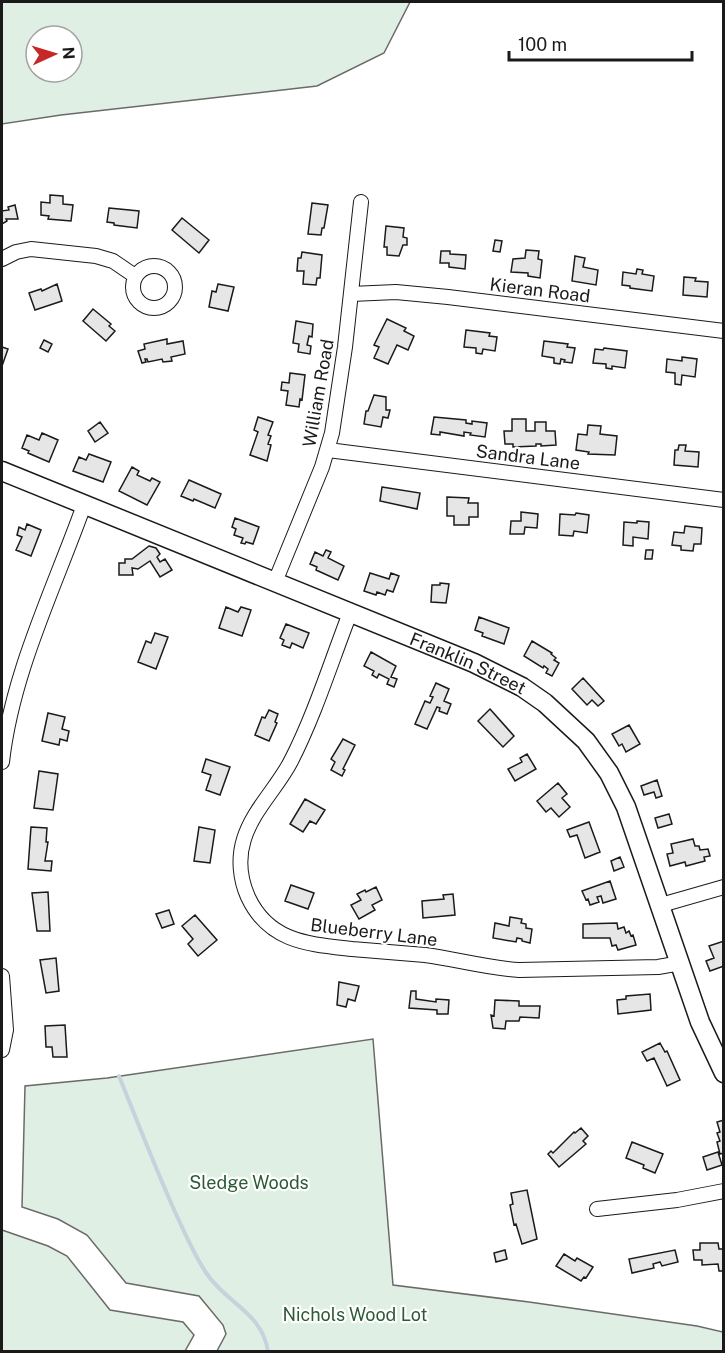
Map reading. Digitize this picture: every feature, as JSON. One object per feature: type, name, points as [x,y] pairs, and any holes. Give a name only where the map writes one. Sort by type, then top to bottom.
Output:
[{"type":"main road","name":"Franklin Street","points":[[2,471],[496,673],[534,694],[560,715],[586,741],[617,788],[630,817],[704,1031],[723,1072]]},
{"type":"street","name":"William Road","points":[[275,582],[328,450],[340,381],[361,202]]},
{"type":"street","points":[[2,259],[16,252],[31,249],[96,256],[109,259],[135,276]]},
{"type":"street","name":"Kieran Road","points":[[351,294],[396,292],[448,297],[723,331]]},
{"type":"street","name":"Sandra Lane","points":[[328,450],[723,500]]},
{"type":"street","points":[[2,762],[8,723],[24,665],[84,505]]},
{"type":"street","name":"Blueberry Lane","points":[[350,613],[303,737],[289,765],[255,816],[245,837],[240,859],[243,882],[251,903],[264,921],[282,935],[304,943],[426,956],[501,969],[658,967],[681,963]]},
{"type":"street","points":[[661,905],[723,887]]},
{"type":"street","points":[[2,976],[6,1030],[2,1050]]},
{"type":"street","points":[[597,1209],[677,1200],[723,1191]]},
{"type":"green space","points":[[2,2],[410,2],[384,53],[317,86],[61,115],[2,124]]},
{"type":"green space","name":"Sledge Woods","points":[[373,1039],[393,1285],[697,1326],[723,1332],[723,1351],[217,1351],[226,1334],[223,1325],[199,1296],[126,1283],[87,1235],[58,1219],[22,1207],[25,1086],[107,1078]]},
{"type":"green space","points":[[2,1230],[48,1246],[67,1256],[110,1310],[183,1322],[194,1335],[185,1351],[2,1351]]},
{"type":"building","points":[[50,195],[63,196],[63,204],[73,205],[71,221],[48,219],[49,216],[41,215],[41,202],[50,203]]},
{"type":"building","points":[[312,203],[328,205],[321,235],[308,234]]},
{"type":"building","points":[[15,205],[18,219],[6,219],[7,221],[2,224],[2,211],[9,210],[8,207]]},
{"type":"building","points":[[109,208],[139,211],[137,228],[107,222]]},
{"type":"building","points":[[182,218],[209,240],[199,253],[172,230]]},
{"type":"building","points":[[386,226],[404,228],[403,237],[407,238],[407,245],[403,245],[399,256],[387,255],[387,247],[384,247]]},
{"type":"building","points":[[495,240],[502,241],[500,252],[493,251]]},
{"type":"building","points":[[526,250],[539,251],[538,259],[542,260],[540,278],[528,276],[528,273],[511,272],[513,259],[525,258]]},
{"type":"building","points":[[441,251],[466,255],[465,269],[449,267],[449,263],[440,263]]},
{"type":"building","points":[[302,252],[322,255],[320,278],[317,278],[316,285],[303,284],[304,271],[297,271],[298,258],[301,258]]},
{"type":"building","points":[[575,256],[585,258],[583,267],[598,270],[596,285],[572,281]]},
{"type":"building","points":[[637,269],[643,270],[642,274],[654,276],[652,291],[622,285],[623,272],[636,274]]},
{"type":"building","points":[[684,277],[708,282],[707,297],[683,295]]},
{"type":"building","points":[[57,284],[62,301],[35,310],[29,293],[41,289],[42,291]]},
{"type":"building","points":[[218,284],[234,287],[228,311],[209,307],[212,291],[216,292]]},
{"type":"building","points":[[93,309],[111,324],[109,326],[115,331],[106,341],[83,321]]},
{"type":"building","points":[[387,319],[406,328],[404,331],[414,336],[408,350],[397,345],[388,364],[374,358],[379,347],[374,345]]},
{"type":"building","points":[[296,321],[313,324],[312,337],[309,336],[307,345],[311,346],[310,354],[298,352],[299,344],[293,343]]},
{"type":"building","points":[[466,330],[490,333],[489,336],[497,337],[495,351],[483,349],[482,354],[476,353],[476,348],[464,347]]},
{"type":"building","points":[[167,339],[167,344],[183,341],[185,354],[171,357],[172,361],[163,362],[162,359],[148,362],[145,359],[146,362],[142,363],[138,351],[145,349],[144,344]]},
{"type":"building","points":[[44,340],[52,344],[48,352],[40,348]]},
{"type":"building","points":[[544,341],[568,344],[567,347],[575,348],[572,363],[561,359],[560,364],[554,363],[554,358],[542,356]]},
{"type":"building","points":[[2,347],[8,349],[2,366]]},
{"type":"building","points":[[604,348],[627,351],[625,368],[612,366],[612,369],[606,368],[606,364],[593,363],[595,349],[603,350]]},
{"type":"building","points":[[682,357],[697,359],[695,377],[682,375],[681,385],[675,384],[675,373],[666,372],[667,359],[682,361]]},
{"type":"building","points":[[290,373],[305,375],[299,407],[286,405],[288,391],[281,390],[282,382],[289,383]]},
{"type":"building","points":[[374,395],[386,397],[386,410],[390,410],[388,418],[383,417],[381,427],[364,424],[366,411]]},
{"type":"building","points":[[258,417],[273,422],[268,435],[271,436],[268,444],[271,445],[267,461],[250,455],[258,432],[254,430]]},
{"type":"building","points":[[434,417],[466,420],[466,423],[472,424],[472,421],[487,423],[485,437],[464,432],[464,436],[440,432],[440,435],[431,434]]},
{"type":"building","points":[[512,419],[526,419],[526,431],[535,431],[535,422],[546,422],[546,431],[555,431],[556,445],[536,444],[536,446],[513,447],[513,444],[505,444],[504,431],[512,431]]},
{"type":"building","points":[[100,422],[108,433],[95,442],[88,431]]},
{"type":"building","points":[[588,425],[601,426],[600,434],[617,436],[615,455],[588,454],[589,452],[576,450],[578,434],[587,435]]},
{"type":"building","points":[[42,433],[58,440],[49,462],[22,448],[27,435],[39,440]]},
{"type":"building","points":[[679,445],[686,445],[685,451],[699,452],[698,467],[674,465],[675,450],[678,450]]},
{"type":"building","points":[[89,454],[111,462],[103,482],[73,471],[79,457],[86,460]]},
{"type":"building","points":[[132,467],[139,471],[137,475],[150,481],[152,478],[160,482],[147,505],[119,491]]},
{"type":"building","points":[[189,480],[221,494],[215,508],[181,496]]},
{"type":"building","points":[[382,487],[420,493],[417,509],[380,501]]},
{"type":"building","points":[[447,497],[469,498],[468,503],[478,503],[478,517],[469,517],[469,525],[454,525],[454,516],[447,516]]},
{"type":"building","points":[[521,512],[538,514],[537,528],[525,527],[524,534],[510,534],[511,521],[521,521]]},
{"type":"building","points":[[576,513],[589,515],[587,533],[574,531],[573,536],[559,535],[560,514],[575,515]]},
{"type":"building","points":[[235,518],[259,527],[253,544],[241,543],[243,538],[234,535],[236,529],[232,527]]},
{"type":"building","points":[[637,521],[649,522],[648,539],[633,537],[633,546],[623,545],[624,522],[637,523]]},
{"type":"building","points":[[27,524],[41,530],[31,556],[16,550],[22,537],[17,535],[19,527],[25,530]]},
{"type":"building","points":[[685,526],[702,528],[701,544],[694,544],[693,551],[681,550],[681,546],[672,545],[674,532],[684,533]]},
{"type":"building","points":[[149,546],[156,548],[160,554],[157,557],[160,562],[165,559],[172,570],[160,577],[150,561],[138,569],[132,568],[133,575],[119,575],[119,563],[125,563],[125,559],[132,559]]},
{"type":"building","points":[[326,550],[331,552],[328,558],[344,566],[338,580],[316,570],[317,567],[310,564],[315,552],[323,556]]},
{"type":"building","points":[[646,550],[653,550],[652,559],[645,559]]},
{"type":"building","points":[[370,573],[389,579],[391,573],[399,576],[393,592],[387,590],[385,595],[377,592],[376,595],[364,591]]},
{"type":"building","points":[[440,583],[449,584],[446,603],[431,602],[432,585],[440,585]]},
{"type":"building","points":[[226,607],[238,612],[241,607],[251,610],[242,636],[219,628]]},
{"type":"building","points":[[479,617],[509,628],[504,644],[482,636],[483,633],[475,630]]},
{"type":"building","points":[[286,624],[309,633],[303,648],[292,643],[290,648],[282,645],[284,640],[280,638]]},
{"type":"building","points":[[155,633],[168,637],[156,669],[138,662],[146,641],[151,643]]},
{"type":"building","points":[[532,641],[552,653],[556,658],[554,660],[559,663],[552,676],[546,673],[548,669],[544,666],[543,668],[524,656]]},
{"type":"building","points":[[371,652],[396,666],[391,677],[397,679],[394,687],[387,684],[389,679],[379,674],[377,678],[372,675],[374,671],[364,666]]},
{"type":"building","points":[[583,678],[604,701],[598,706],[592,700],[587,705],[572,689]]},
{"type":"building","points":[[436,683],[449,689],[444,701],[451,704],[447,714],[439,711],[440,708],[437,707],[427,729],[415,724],[425,701],[430,703],[433,697],[430,696]]},
{"type":"building","points":[[490,709],[514,736],[503,747],[478,721]]},
{"type":"building","points":[[269,710],[278,714],[275,722],[277,723],[269,741],[255,735],[262,717],[265,718]]},
{"type":"building","points":[[48,713],[65,717],[62,729],[69,731],[67,741],[60,739],[59,745],[42,741]]},
{"type":"building","points":[[629,725],[640,744],[626,752],[622,744],[619,746],[612,734]]},
{"type":"building","points":[[343,739],[355,745],[342,776],[331,770],[335,762],[331,759]]},
{"type":"building","points":[[527,754],[536,769],[515,781],[508,769],[522,762],[520,758]]},
{"type":"building","points":[[206,759],[230,767],[220,795],[206,790],[211,775],[202,772]]},
{"type":"building","points":[[39,771],[58,774],[53,810],[34,808]]},
{"type":"building","points":[[657,780],[662,796],[656,798],[654,792],[644,795],[641,786]]},
{"type":"building","points":[[558,783],[567,794],[562,798],[570,807],[559,817],[551,808],[546,812],[537,801]]},
{"type":"building","points":[[305,799],[325,810],[316,824],[310,821],[303,832],[290,824]]},
{"type":"building","points":[[669,814],[672,824],[658,828],[655,818]]},
{"type":"building","points":[[589,822],[600,852],[585,858],[577,835],[570,837],[567,830]]},
{"type":"building","points":[[31,827],[47,828],[46,842],[48,842],[45,861],[52,861],[51,871],[28,869]]},
{"type":"building","points":[[199,827],[215,830],[210,863],[194,861]]},
{"type":"building","points":[[693,839],[695,846],[699,846],[700,850],[708,849],[710,856],[704,857],[705,861],[686,866],[685,862],[670,866],[667,854],[673,853],[671,844]]},
{"type":"building","points":[[620,857],[624,867],[614,871],[611,861]]},
{"type":"building","points":[[610,881],[616,899],[603,903],[601,896],[597,897],[599,902],[590,905],[582,891]]},
{"type":"building","points":[[291,885],[314,893],[308,909],[285,901]]},
{"type":"building","points":[[376,887],[382,900],[372,905],[375,910],[359,919],[351,905],[361,900],[357,894]]},
{"type":"building","points":[[48,892],[50,931],[37,931],[32,893]]},
{"type":"building","points":[[453,894],[455,915],[423,918],[422,901],[444,899],[443,895]]},
{"type":"building","points":[[169,910],[174,924],[162,928],[156,914]]},
{"type":"building","points":[[195,915],[217,940],[198,956],[188,944],[193,939],[182,926]]},
{"type":"building","points":[[510,917],[522,919],[521,923],[526,924],[526,928],[532,929],[530,943],[517,938],[516,942],[493,938],[495,923],[509,926]]},
{"type":"building","points":[[617,923],[618,929],[624,927],[626,933],[629,931],[631,936],[633,935],[636,945],[618,950],[616,945],[612,946],[610,938],[583,938],[583,924]]},
{"type":"building","points":[[724,941],[724,966],[710,971],[706,961],[714,958],[709,946]]},
{"type":"building","points":[[56,958],[59,991],[46,993],[40,960]]},
{"type":"building","points":[[339,982],[359,986],[355,1001],[348,999],[346,1007],[337,1005]]},
{"type":"building","points":[[411,991],[416,991],[416,999],[436,1002],[436,999],[449,1000],[448,1014],[437,1014],[437,1010],[409,1008]]},
{"type":"building","points":[[650,994],[651,1010],[618,1014],[617,1000],[626,999],[626,996]]},
{"type":"building","points":[[495,1000],[519,1001],[519,1006],[540,1006],[539,1018],[520,1017],[519,1021],[506,1021],[505,1029],[493,1028],[491,1015],[494,1016]]},
{"type":"building","points":[[65,1025],[67,1057],[53,1057],[52,1047],[46,1047],[45,1026]]},
{"type":"building","points":[[660,1043],[665,1052],[667,1051],[680,1080],[667,1086],[654,1058],[647,1061],[642,1052]]},
{"type":"building","points":[[724,1120],[724,1153],[720,1154],[717,1142],[720,1141],[717,1133],[720,1132],[717,1122]]},
{"type":"building","points":[[581,1128],[588,1136],[583,1141],[586,1144],[559,1167],[548,1154],[551,1151],[553,1153]]},
{"type":"building","points":[[632,1142],[663,1154],[655,1173],[643,1168],[644,1165],[626,1158]]},
{"type":"building","points":[[718,1152],[722,1165],[707,1170],[703,1157]]},
{"type":"building","points":[[527,1190],[537,1239],[522,1244],[516,1224],[514,1225],[510,1205],[513,1204],[511,1193]]},
{"type":"building","points":[[700,1243],[718,1243],[719,1249],[724,1249],[724,1271],[719,1271],[718,1264],[702,1265],[702,1260],[694,1260],[693,1250],[700,1250]]},
{"type":"building","points":[[505,1250],[507,1259],[496,1262],[494,1253]]},
{"type":"building","points":[[675,1250],[678,1262],[662,1266],[660,1262],[653,1264],[654,1268],[632,1273],[629,1259]]},
{"type":"building","points":[[564,1254],[575,1261],[577,1258],[593,1267],[586,1278],[584,1277],[581,1281],[556,1266]]},
{"type":"waterway","points":[[119,1076],[168,1195],[198,1259],[215,1284],[259,1327],[268,1352]]},
{"type":"park label","name":"Nichols Wood Lot","points":[[355,1314]]}]
